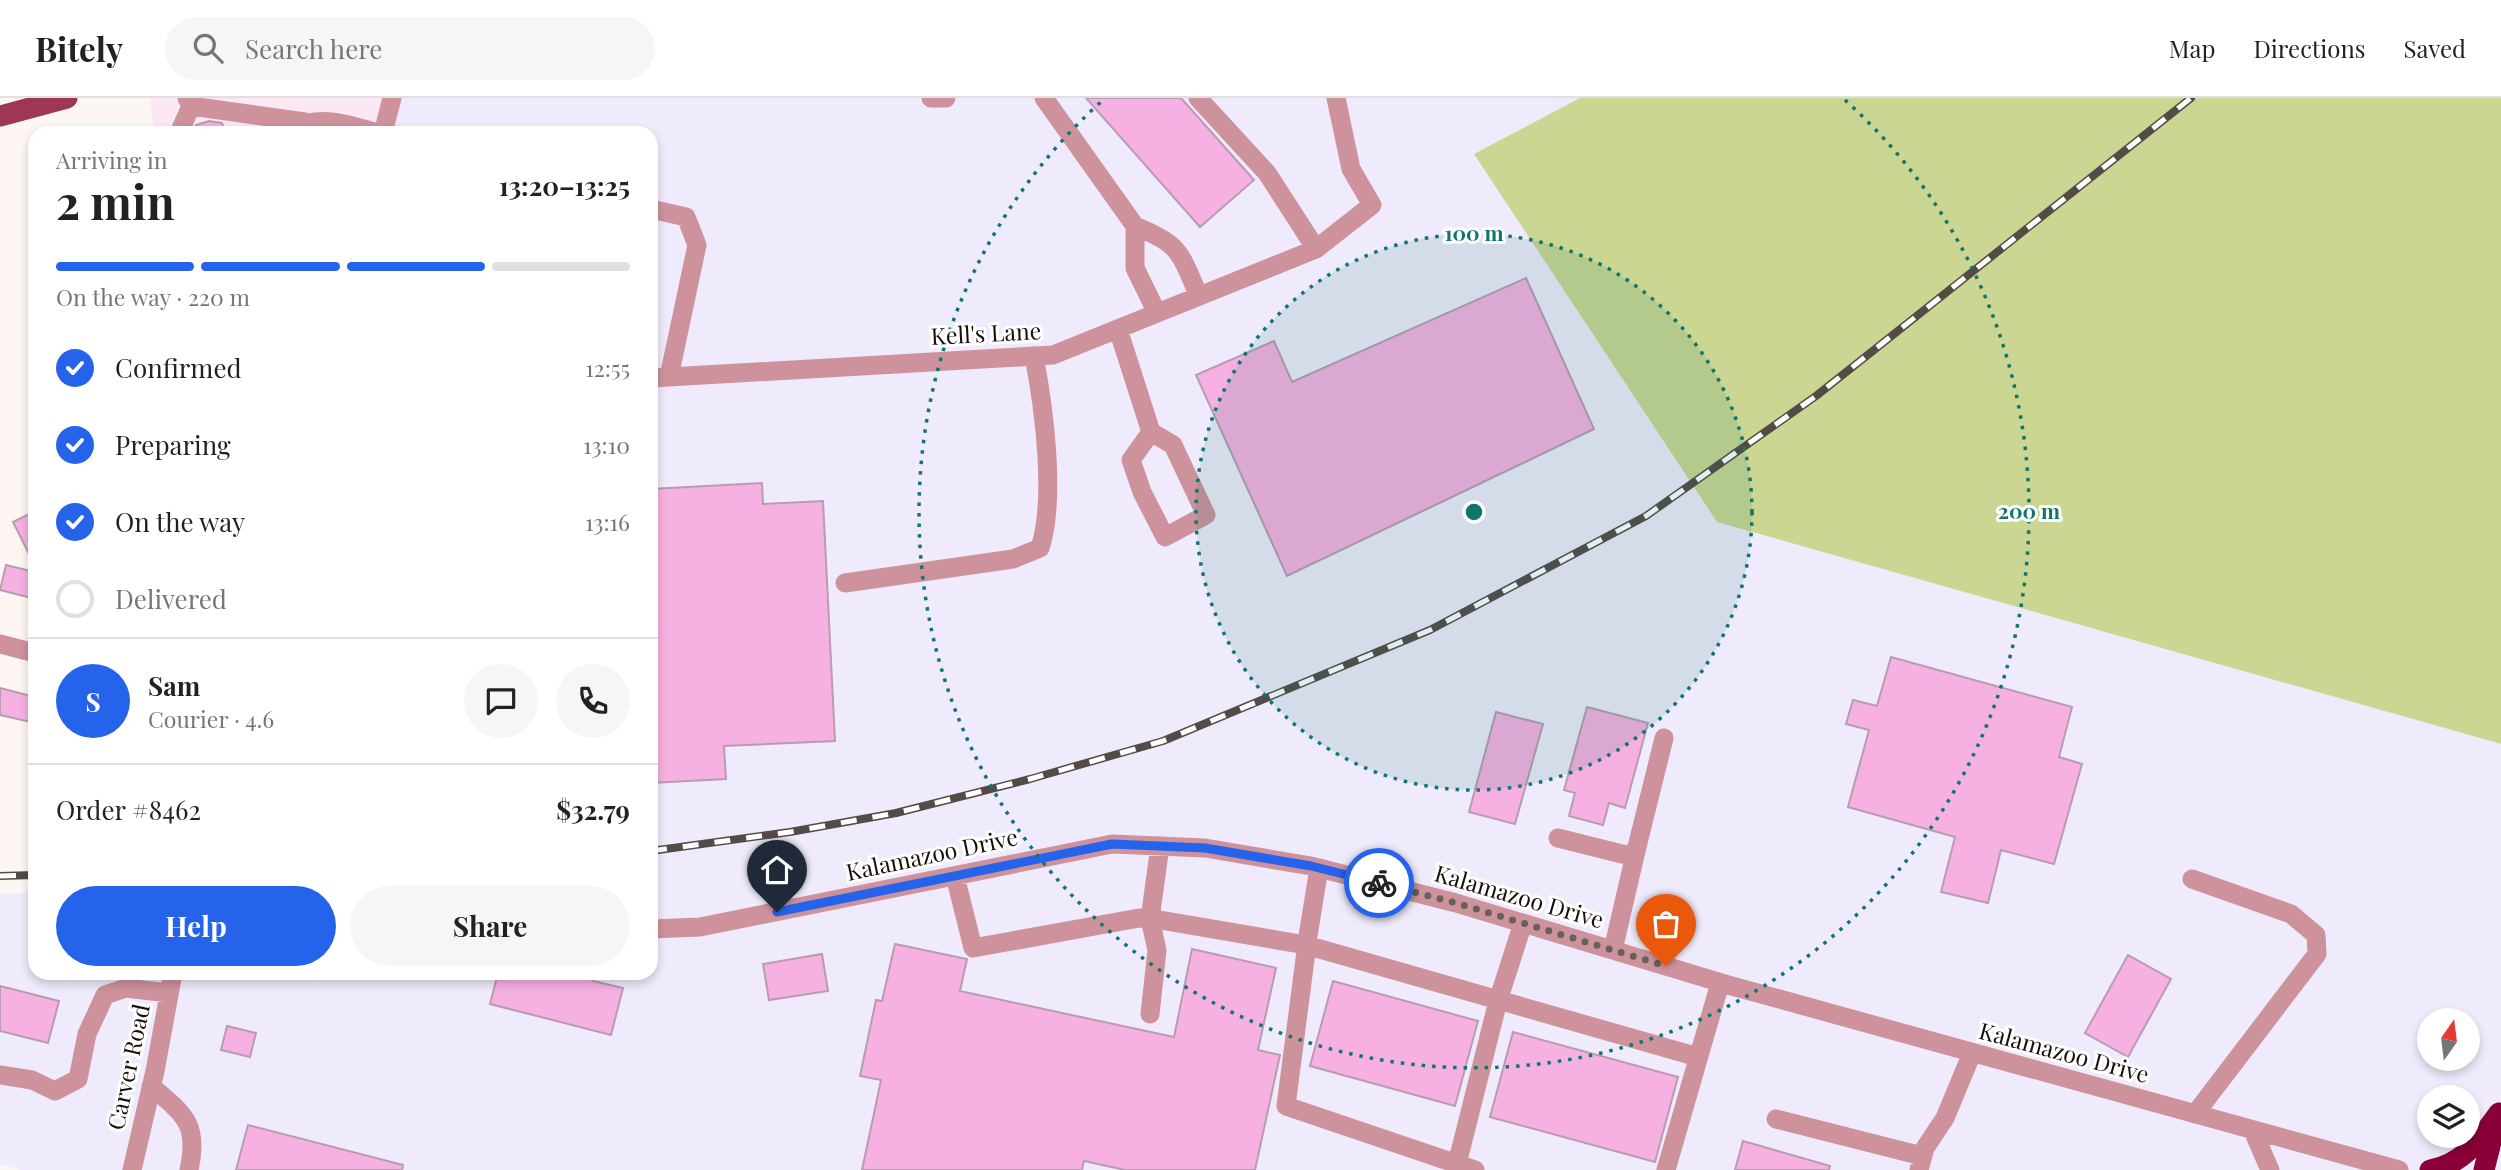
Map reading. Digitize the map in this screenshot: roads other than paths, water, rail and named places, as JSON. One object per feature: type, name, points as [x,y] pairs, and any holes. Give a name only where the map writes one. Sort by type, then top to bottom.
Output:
[{"type":"highway","points":[[2430,1170],[2462,1158],[2481,1138],[2500,1108]]},
{"type":"highway","points":[[2484,1170],[2500,1108]]},
{"type":"main road","points":[[0,116],[67,98]]},
{"type":"street","points":[[385,126],[392,98]]},
{"type":"street","points":[[931,98],[946,98]]},
{"type":"street","points":[[1044,98],[1135,226],[1162,237],[1178,251],[1199,296]]},
{"type":"street","points":[[1198,98],[1267,173],[1317,249]]},
{"type":"street","name":"Kell's Lane","points":[[660,378],[1053,355],[1317,249],[1372,205],[1351,169],[1336,98]]},
{"type":"street","points":[[180,126],[189,102],[305,122],[345,123],[355,126]]},
{"type":"street","points":[[298,126],[305,122]]},
{"type":"street","points":[[658,211],[686,217],[697,244],[660,378]]},
{"type":"street","points":[[1135,226],[1135,268],[1157,313]]},
{"type":"street","points":[[1118,329],[1152,432],[1173,445],[1206,515],[1165,537],[1142,492],[1131,460],[1152,432]]},
{"type":"street","points":[[845,583],[1013,559],[1040,548],[1046,529],[1045,442],[1034,356]]},
{"type":"street","points":[[0,644],[28,651]]},
{"type":"street","points":[[1613,950],[1664,738]]},
{"type":"street","points":[[1558,838],[1635,855]]},
{"type":"street","name":"Kalamazoo Drive","points":[[658,929],[700,928],[1112,844],[1205,848],[1319,868],[1456,903],[1720,983],[2399,1170]]},
{"type":"street","points":[[1150,1014],[1157,950],[1150,919],[1160,846]]},
{"type":"street","points":[[1319,868],[1306,945],[1286,1107],[1466,1167],[1498,1001],[1523,923]]},
{"type":"street","points":[[954,876],[973,948],[1139,918],[1150,919],[1306,945],[1698,1057]]},
{"type":"street","points":[[2192,879],[2291,914],[2316,935],[2316,954],[2194,1114]]},
{"type":"street","name":"Carver Road","points":[[132,1170],[172,980]]},
{"type":"street","points":[[1666,1170],[1720,983]]},
{"type":"street","points":[[0,1075],[32,1080],[55,1091],[78,1079],[87,1034],[105,995],[126,988],[169,993]]},
{"type":"street","points":[[1776,1119],[1920,1163],[1925,1148],[1945,1118],[1972,1053]]},
{"type":"street","points":[[151,1086],[191,1127],[194,1147],[189,1170]]},
{"type":"street","points":[[2253,1131],[2270,1170]]},
{"type":"railway","points":[[658,850],[790,832],[896,813],[1030,779],[1163,741],[1430,630],[1646,516],[1816,396],[2191,98]]},
{"type":"railway","points":[[0,876],[28,875]]}]
